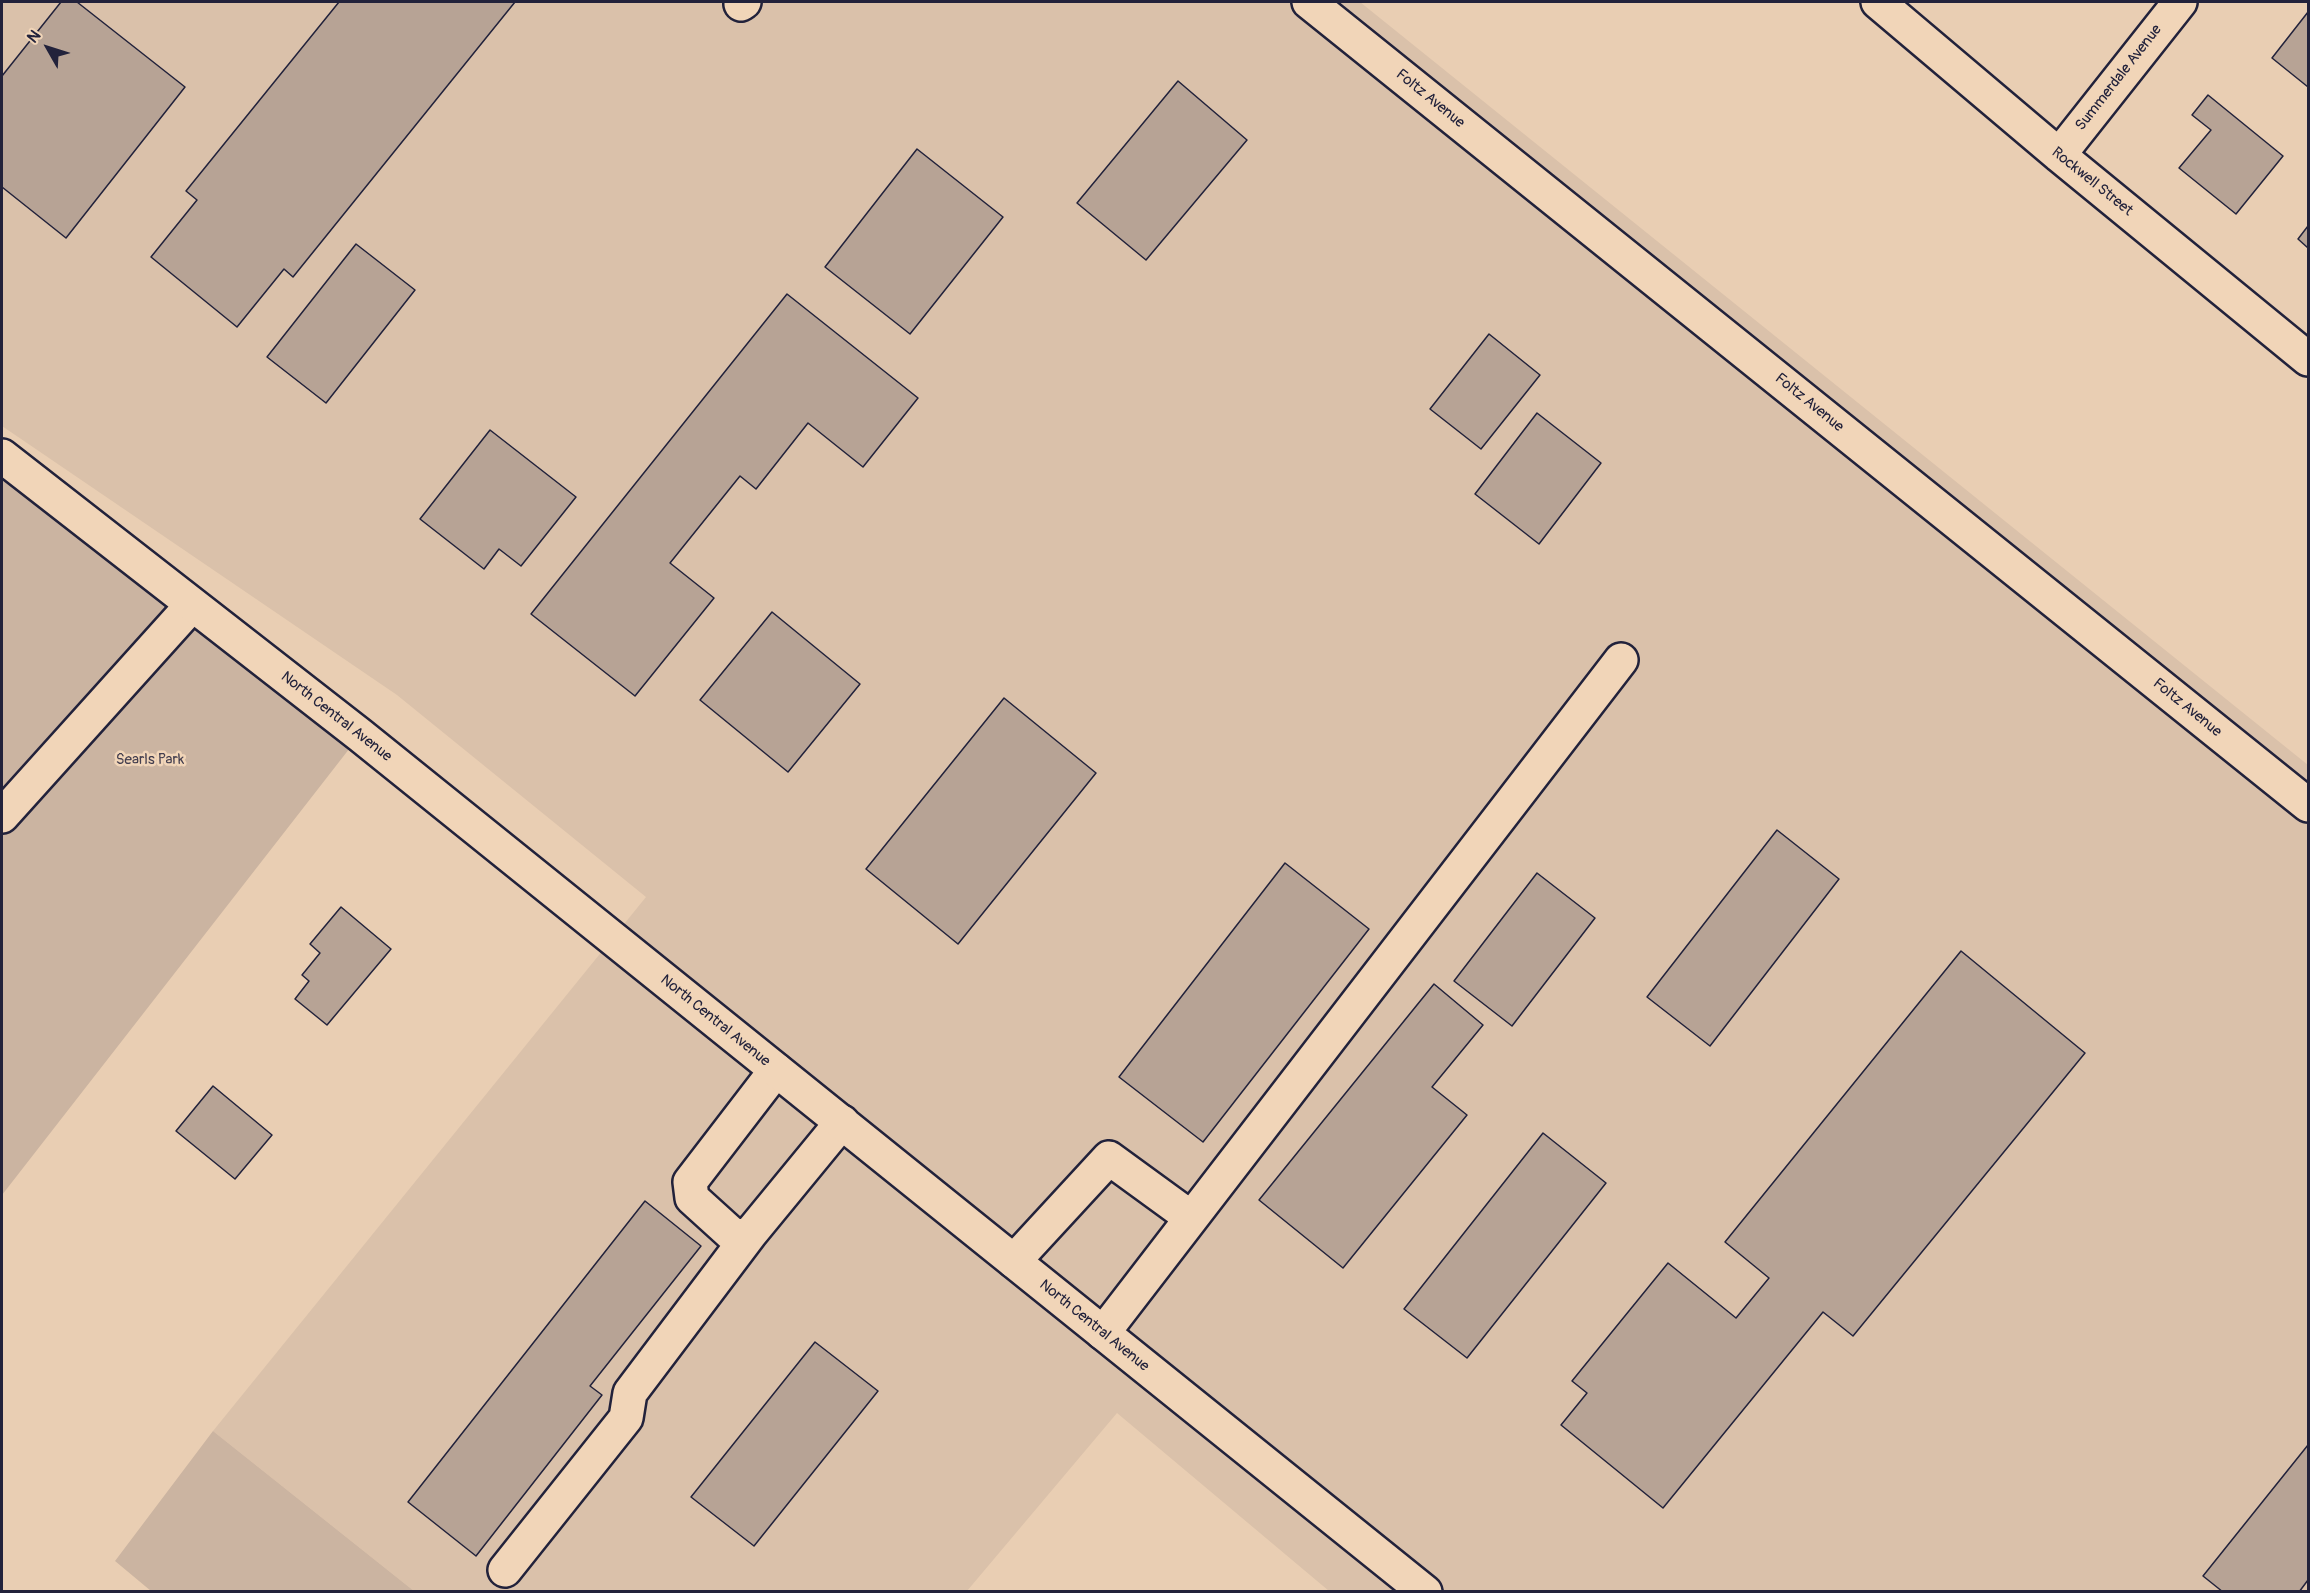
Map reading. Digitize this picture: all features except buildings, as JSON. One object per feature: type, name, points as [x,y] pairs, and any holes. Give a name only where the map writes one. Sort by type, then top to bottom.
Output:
[{"type":"street","name":"Foltz Avenue","points":[[1309,2],[2308,805]]},
{"type":"street","name":"Rockwell Street","points":[[1878,2],[2059,155],[2308,359]]},
{"type":"street","name":"Summerdale Avenue","points":[[2059,155],[2180,2]]},
{"type":"street","name":"North Central Avenue","points":[[2,456],[360,735],[1425,1592]]},
{"type":"street","points":[[2,816],[192,604]]},
{"type":"street","points":[[1103,1333],[1190,1217],[1621,660]]},
{"type":"street","points":[[753,1230],[750,1234],[735,1237],[692,1198],[690,1182],[776,1070]]},
{"type":"street","points":[[505,1570],[626,1418],[630,1393],[753,1230],[842,1122]]},
{"type":"street","points":[[1014,1261],[1109,1158],[1190,1217]]},
{"type":"shaded area","points":[[2,2],[1360,2],[2308,765],[2308,1591],[1329,1591],[1117,1413],[967,1591],[414,1591],[213,1431],[646,897],[397,695],[2,426]]},
{"type":"green space","name":"Searls Park","points":[[2,456],[360,735],[2,1195]]},
{"type":"green space","points":[[213,1431],[414,1591],[151,1591],[115,1561]]}]
